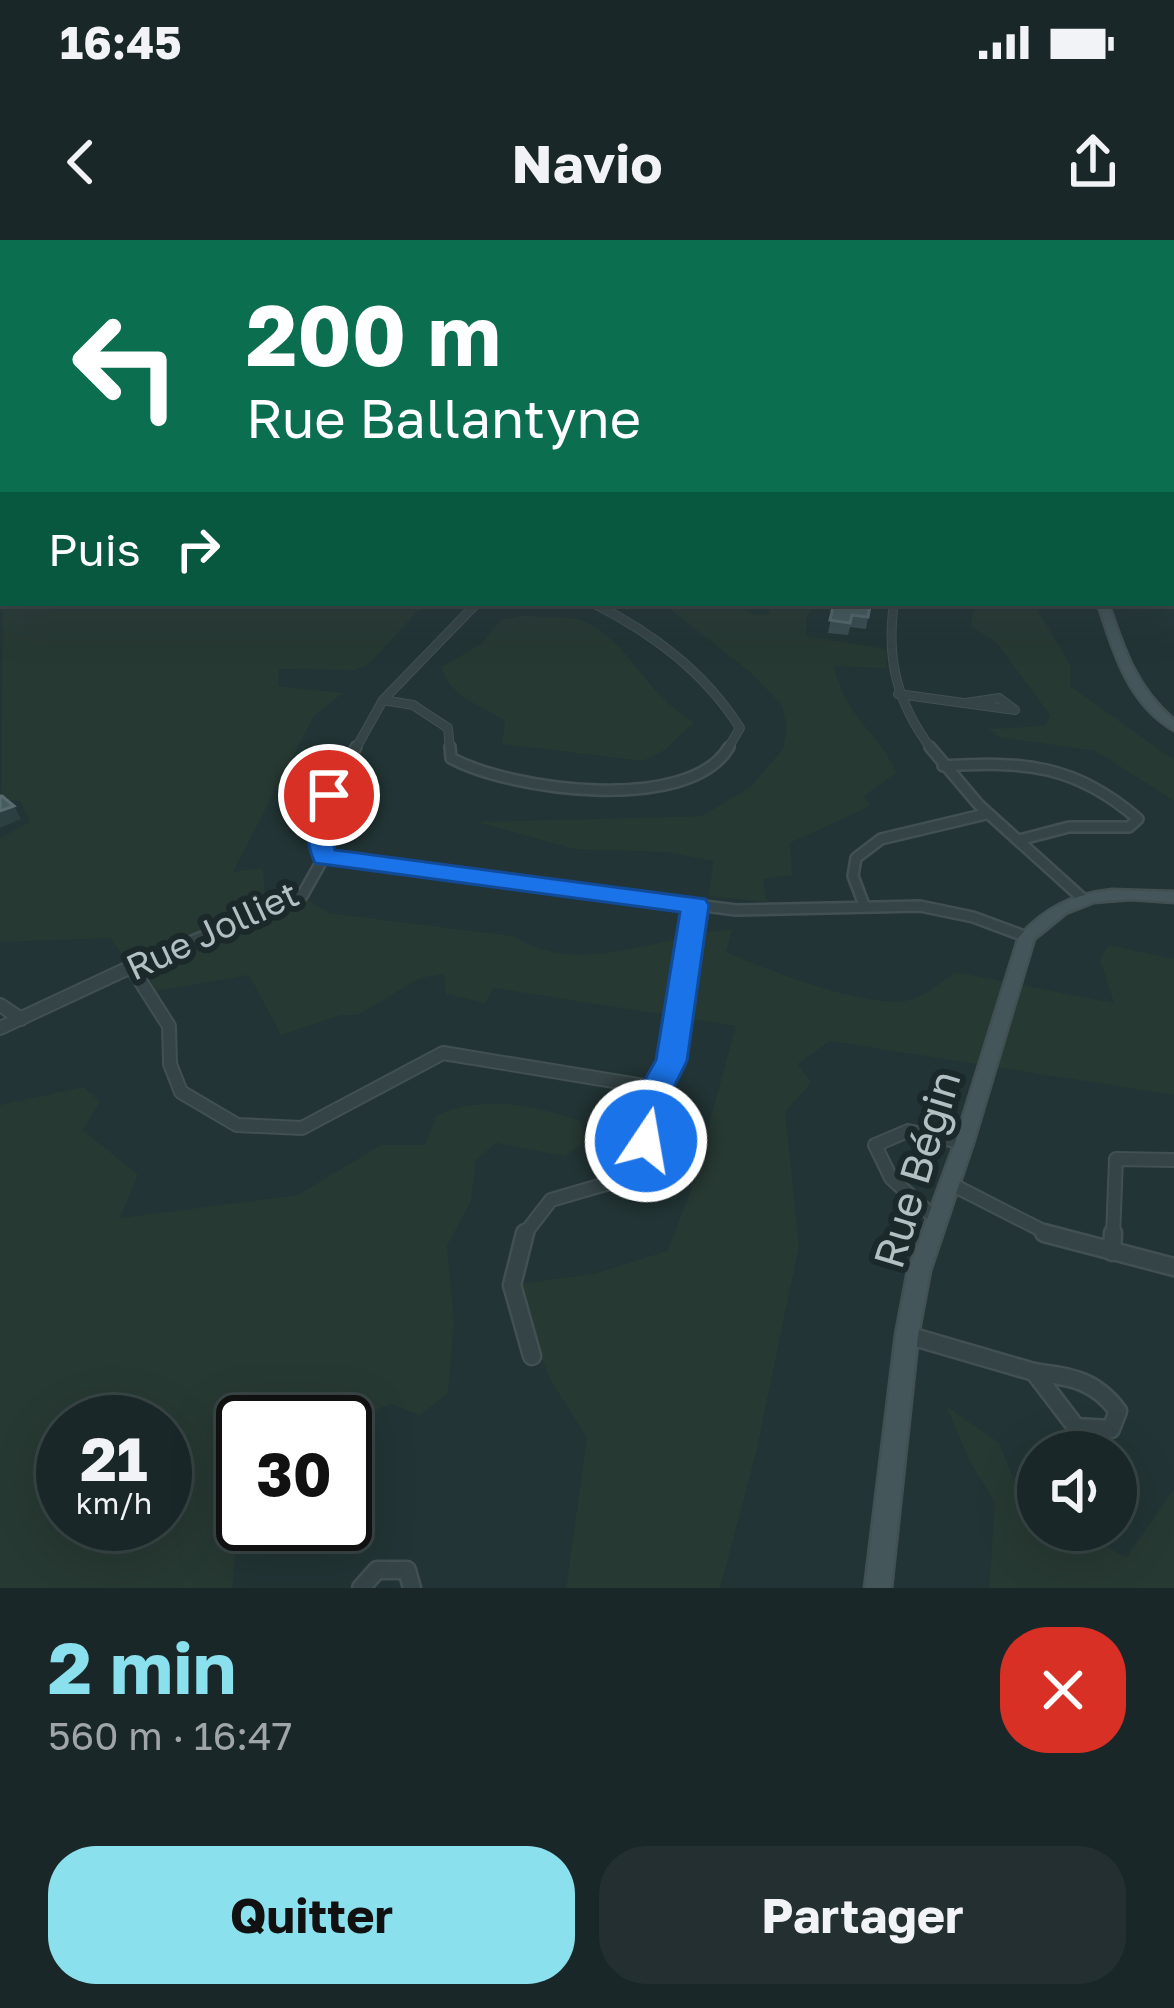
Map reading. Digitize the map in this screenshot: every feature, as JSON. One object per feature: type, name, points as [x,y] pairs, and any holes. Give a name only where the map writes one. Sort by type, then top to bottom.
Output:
[{"type":"street","name":"Rue Jolliet","points":[[0,1028],[302,896],[324,857],[318,824],[329,795],[382,700],[474,606]]},
{"type":"street","points":[[382,700],[413,705],[448,728],[451,758],[467,772],[538,785],[627,791],[661,785],[716,760],[737,744],[740,728],[708,684],[618,615],[599,606]]},
{"type":"street","points":[[894,606],[885,630],[887,668],[943,766],[986,814],[1082,898]]},
{"type":"street","points":[[1103,606],[1130,680],[1151,709],[1174,726]]},
{"type":"street","points":[[898,694],[1015,710],[999,698],[966,703]]},
{"type":"street","points":[[943,766],[993,763],[1075,773],[1109,790],[1138,819],[1129,827],[1070,827],[1019,840]]},
{"type":"street","points":[[864,905],[853,876],[856,858],[880,839],[986,814]]},
{"type":"street","points":[[324,857],[695,905],[773,911],[920,905],[973,917],[1027,937],[1051,912],[1082,898],[1108,893],[1174,897]]},
{"type":"street","points":[[532,1356],[512,1286],[522,1238],[551,1200],[637,1175],[659,1099],[656,1088],[671,1061],[695,905]]},
{"type":"street","name":"Rue Bégin","points":[[878,1588],[907,1335],[919,1271],[951,1184],[1027,937]]},
{"type":"street","points":[[132,968],[170,1026],[170,1064],[181,1092],[237,1125],[302,1128],[443,1053],[656,1088]]},
{"type":"street","points":[[0,1005],[21,1019]]},
{"type":"street","points":[[936,1219],[880,1165],[875,1144],[891,1132],[912,1130],[964,1143]]},
{"type":"street","points":[[1112,1252],[1117,1159],[1174,1160]]},
{"type":"street","points":[[951,1184],[1047,1234],[1174,1267]]},
{"type":"street","points":[[907,1335],[1034,1372],[1080,1378],[1103,1391],[1118,1411],[1111,1429],[1076,1427],[1034,1372]]},
{"type":"street","points":[[361,1588],[377,1570],[407,1570],[412,1588]]},
{"type":"green space","points":[[3,606],[422,606],[370,663],[355,670],[279,669],[278,686],[343,693],[314,716],[233,872],[263,868],[266,912],[302,896],[328,913],[513,936],[564,954],[620,951],[732,929],[726,952],[849,995],[898,1001],[921,996],[955,972],[1114,1003],[1100,960],[1109,945],[1174,959],[1174,1095],[830,1041],[798,1064],[811,1083],[785,1112],[799,1246],[756,1453],[720,1588],[566,1588],[587,1438],[550,1379],[512,1285],[597,1273],[667,1251],[689,1196],[736,1026],[494,988],[485,1003],[446,994],[444,974],[420,978],[358,1015],[341,1015],[281,1035],[249,975],[149,992],[110,938],[0,942],[0,838],[30,822],[20,801],[1,800]]},
{"type":"green space","points":[[666,606],[737,606],[756,615],[769,614],[772,606],[814,606],[806,618],[806,636],[886,649],[887,668],[834,666],[846,700],[896,773],[864,796],[870,806],[790,843],[792,875],[763,879],[767,902],[708,896],[714,861],[666,852],[575,849],[477,822],[702,816],[750,787],[783,749],[787,729],[782,705],[750,672]]},
{"type":"green space","points":[[974,606],[1035,606],[1071,666],[1070,686],[1174,760],[1174,801],[1096,751],[999,737],[988,729],[1045,726],[1050,715],[995,641],[971,627]]},
{"type":"green space","points":[[527,615],[577,619],[599,630],[663,698],[694,722],[665,750],[643,761],[502,744],[505,721],[459,693],[441,667],[481,644],[501,620]]},
{"type":"green space","points":[[84,1087],[100,1102],[83,1130],[138,1175],[120,1218],[298,1195],[381,1145],[425,1145],[437,1115],[473,1105],[526,1107],[580,1121],[585,1141],[565,1156],[496,1143],[476,1160],[471,1201],[447,1246],[454,1322],[448,1393],[420,1415],[391,1404],[372,1411],[372,1395],[216,1395],[216,1551],[236,1551],[232,1588],[0,1588],[0,1105]]},
{"type":"green space","points":[[946,1406],[999,1443],[1017,1488],[1017,1551],[1114,1551],[1126,1558],[1137,1551],[1137,1542],[1174,1489],[1174,1588],[989,1588],[995,1502],[971,1464]]},
{"type":"building","points":[[833,606],[870,606],[868,617],[852,615],[850,623],[830,620]]},
{"type":"building","points":[[2,796],[14,806],[0,811]]},
{"type":"route","points":[[329,795],[318,824],[324,857],[695,905],[671,1061],[656,1088],[659,1099],[646,1141]]}]
